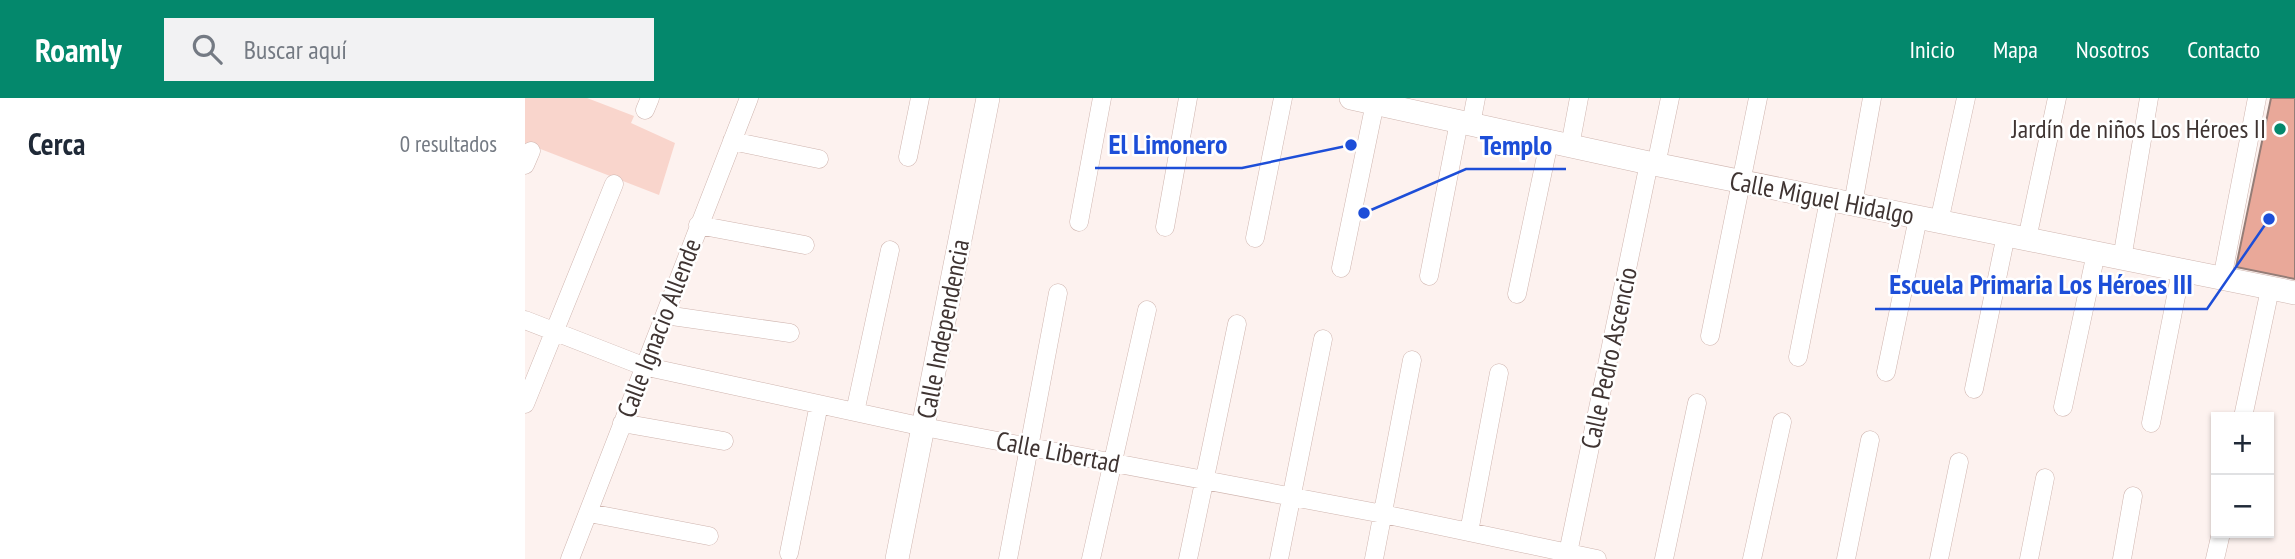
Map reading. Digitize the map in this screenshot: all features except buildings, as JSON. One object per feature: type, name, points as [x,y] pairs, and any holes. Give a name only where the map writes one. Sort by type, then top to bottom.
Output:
[{"type":"street","name":"Calle Ignacio Allende","points":[[570,559],[749,98]]},
{"type":"street","points":[[908,157],[920,98]]},
{"type":"street","name":"Calle Independencia","points":[[897,559],[988,98]]},
{"type":"street","points":[[1079,222],[1102,98]]},
{"type":"street","points":[[1165,227],[1188,98]]},
{"type":"street","points":[[1255,238],[1283,98]]},
{"type":"street","name":"Calle Miguel Hidalgo","points":[[1351,98],[1376,100],[1465,123],[1653,164],[2295,293]]},
{"type":"street","points":[[1429,276],[1465,123],[1476,98]]},
{"type":"street","points":[[1517,294],[1560,144],[1579,98]]},
{"type":"street","name":"Calle Pedro Ascencio","points":[[1568,553],[1653,164],[1670,98]]},
{"type":"street","points":[[1710,336],[1758,98]]},
{"type":"street","points":[[1853,204],[1872,98]]},
{"type":"street","points":[[1886,372],[1966,98]]},
{"type":"street","points":[[1974,389],[2057,98]]},
{"type":"street","points":[[2122,258],[2149,98]]},
{"type":"street","points":[[2222,279],[2257,98]]},
{"type":"street","points":[[1341,268],[1376,100]]},
{"type":"street","points":[[731,141],[819,159]]},
{"type":"street","points":[[525,404],[614,184]]},
{"type":"street","points":[[1798,357],[1829,200]]},
{"type":"street","points":[[698,225],[805,245]]},
{"type":"street","points":[[855,412],[890,250]]},
{"type":"street","points":[[2063,407],[2096,253]]},
{"type":"street","points":[[2151,423],[2181,271]]},
{"type":"street","points":[[2243,412],[2270,289]]},
{"type":"street","points":[[1007,559],[1058,293]]},
{"type":"street","points":[[1091,559],[1147,310]]},
{"type":"street","points":[[665,315],[790,333]]},
{"type":"street","name":"Calle Libertad","points":[[525,320],[643,366],[924,427],[1383,514],[1597,559]]},
{"type":"street","points":[[1188,559],[1237,324]]},
{"type":"street","points":[[1279,559],[1323,339]]},
{"type":"street","points":[[1374,559],[1412,360]]},
{"type":"street","points":[[1469,532],[1499,373]]},
{"type":"street","points":[[1664,559],[1697,403]]},
{"type":"street","points":[[789,554],[819,404]]},
{"type":"street","points":[[1752,559],[1782,422]]},
{"type":"street","points":[[622,423],[724,441]]},
{"type":"street","points":[[1846,559],[1870,440]]},
{"type":"street","points":[[1939,559],[1959,462]]},
{"type":"street","points":[[2029,559],[2045,478]]},
{"type":"street","points":[[2122,559],[2133,496]]},
{"type":"street","points":[[589,513],[709,536]]},
{"type":"street","points":[[2215,559],[2220,538]]},
{"type":"shaded area","points":[[525,98],[587,98],[634,116],[631,123],[675,143],[659,195],[525,143]]},
{"type":"place","name":"Jardín de niños Los Héroes II","points":[[2280,129]]},
{"type":"place","name":"El Limonero","points":[[1351,145]]},
{"type":"place","name":"Templo","points":[[1364,213]]},
{"type":"place","name":"Escuela Primaria Los Héroes III","points":[[2269,219]]}]
